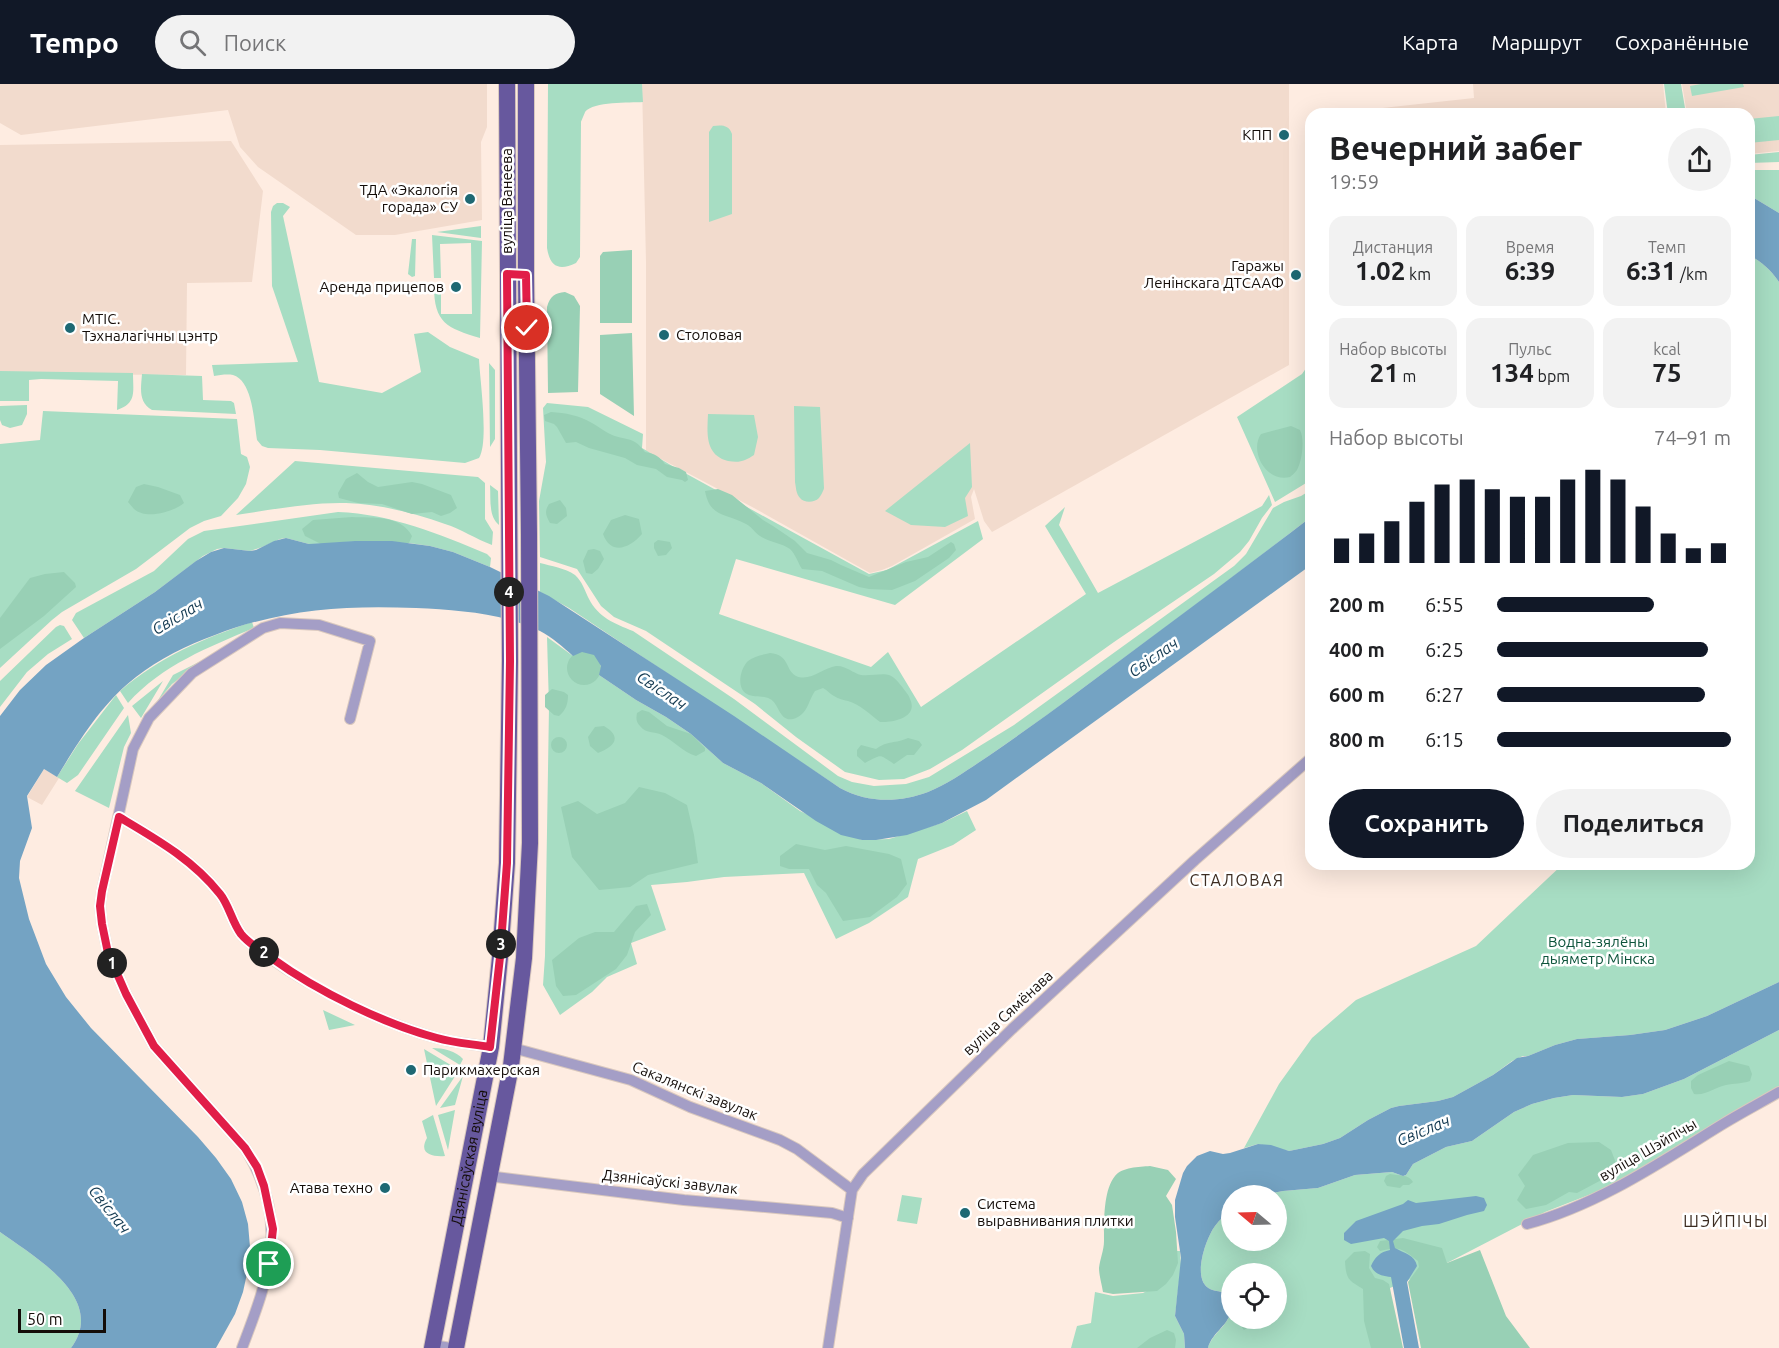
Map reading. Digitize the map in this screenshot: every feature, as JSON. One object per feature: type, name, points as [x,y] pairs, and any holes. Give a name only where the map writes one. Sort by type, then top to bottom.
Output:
[{"type":"main road","name":"вуліца Ванеева","points":[[507,84],[509,534]]},
{"type":"main road","name":"вуліца Ванеева","points":[[526,84],[529,534]]},
{"type":"main road","name":"Дзянісаўская вуліца","points":[[432,1347],[490,1047],[500,957],[507,863],[509,534]]},
{"type":"main road","name":"Дзянісаўская вуліца","points":[[456,1348],[513,1048],[524,958],[530,843],[529,534]]},
{"type":"main road","points":[[466,1164],[477,1176],[487,1182]]},
{"type":"street","points":[[507,274],[526,275]]},
{"type":"street","points":[[242,1348],[260,1299],[269,1264],[273,1229],[264,1186],[257,1167],[245,1148],[154,1046],[126,994],[108,953],[100,906],[102,891],[133,749],[149,718],[192,673],[263,628],[280,623],[308,624],[329,628],[370,641],[350,719]]},
{"type":"street","name":"вуліца Сямёнава","points":[[852,1190],[863,1174],[1012,1029],[1195,860],[1305,763]]},
{"type":"street","points":[[119,817],[175,851],[196,867],[221,895],[241,934],[296,975],[337,997],[412,1030],[447,1040],[490,1047]]},
{"type":"street","name":"Сакалянскі завулак","points":[[513,1048],[631,1080],[690,1107],[780,1140],[816,1161],[852,1190]]},
{"type":"street","name":"вуліца Шэйпічы","points":[[1527,1224],[1555,1217],[1635,1177],[1779,1092]]},
{"type":"street","name":"Дзянісаўскі завулак","points":[[487,1182],[832,1213],[848,1218]]},
{"type":"street","points":[[828,1348],[852,1190]]},
{"type":"street","points":[[432,1347],[451,1348]]},
{"type":"shaded area","points":[[0,84],[487,84],[487,127],[481,142],[482,220],[395,235],[356,235],[258,167],[240,147],[228,110],[21,135],[0,123]]},
{"type":"shaded area","points":[[642,84],[1289,84],[1289,365],[992,532],[984,521],[974,489],[971,497],[975,519],[892,566],[870,573],[646,451],[646,262]]},
{"type":"shaded area","points":[[1473,84],[1663,84],[1665,108],[1382,108],[1474,98]]},
{"type":"shaded area","points":[[1682,84],[1779,84],[1779,151],[1755,153],[1755,108],[1686,108]]},
{"type":"shaded area","points":[[231,141],[263,191],[252,282],[187,283],[186,375],[0,374],[0,145]]},
{"type":"shaded area","points":[[44,769],[59,778],[42,805],[27,797]]},
{"type":"green space","points":[[548,84],[642,84],[643,102],[604,104],[585,112],[581,122],[580,257],[576,263],[565,267],[556,266],[553,263],[547,248]]},
{"type":"green space","points":[[1664,84],[1681,84],[1685,108],[1667,108]]},
{"type":"green space","points":[[1743,84],[1744,87],[1692,96],[1690,86]]},
{"type":"green space","points":[[1779,116],[1779,140],[1755,142],[1755,118]]},
{"type":"green space","points":[[713,126],[725,126],[732,134],[732,214],[709,222],[709,132]]},
{"type":"green space","points":[[1779,152],[1779,162],[1755,163],[1755,154]]},
{"type":"green space","points":[[1755,170],[1779,170],[1779,213],[1755,199]]},
{"type":"green space","points":[[277,203],[290,207],[283,216],[319,382],[382,393],[421,372],[414,334],[428,332],[450,347],[479,359],[484,425],[479,458],[465,463],[320,450],[268,448],[262,446],[257,440],[249,393],[245,385],[233,375],[214,376],[212,365],[298,362],[272,286],[271,212]]},
{"type":"green space","points":[[481,226],[481,238],[437,232]]},
{"type":"green space","points":[[432,235],[482,241],[480,338],[459,331],[445,322],[440,316],[435,298],[434,286],[441,286],[441,314],[472,314],[471,243],[440,244],[441,278],[434,278]]},
{"type":"green space","points":[[412,239],[416,239],[415,276],[412,277],[408,274]]},
{"type":"green space","points":[[632,250],[632,323],[600,323],[600,256],[603,252]]},
{"type":"green space","name":"Водна-зялёны дыяметр Мінска","points":[[1755,258],[1779,282],[1779,982],[1707,1016],[1665,1030],[1577,1039],[1523,1056],[1453,1097],[1391,1108],[1340,1138],[1323,1144],[1289,1151],[1258,1144],[1244,1148],[1279,1084],[1312,1038],[1356,1000],[1476,946],[1557,870],[1755,870]]},
{"type":"green space","points":[[565,292],[574,296],[580,306],[578,392],[548,393],[547,307],[553,296]]},
{"type":"green space","points":[[632,333],[634,416],[600,394],[600,335]]},
{"type":"green space","points":[[489,363],[495,370],[495,439],[490,447]]},
{"type":"green space","points":[[1305,370],[1305,484],[1275,502],[1237,417],[1302,374]]},
{"type":"green space","points":[[0,371],[133,373],[133,391],[128,404],[117,410],[118,381],[41,379],[29,380],[29,401],[0,401]]},
{"type":"green space","points":[[142,374],[202,376],[203,400],[231,401],[234,403],[236,414],[152,410],[142,399]]},
{"type":"green space","points":[[547,403],[588,407],[643,434],[642,448],[869,574],[887,570],[978,521],[983,539],[895,605],[736,559],[719,614],[871,667],[888,652],[921,707],[1086,594],[1045,526],[1065,507],[1059,525],[1098,593],[1262,506],[1269,495],[1272,505],[1240,552],[1214,574],[962,750],[930,769],[904,779],[879,780],[845,772],[755,704],[646,631],[614,617],[601,606],[577,569],[540,557],[539,501],[546,462],[543,408]]},
{"type":"green space","points":[[27,405],[27,414],[22,425],[10,428],[2,425],[0,406]]},
{"type":"green space","points":[[794,406],[820,407],[824,488],[819,498],[812,502],[802,500],[796,488]]},
{"type":"green space","points":[[43,411],[237,419],[241,454],[247,457],[250,467],[246,484],[238,498],[221,516],[190,528],[136,569],[62,612],[0,668],[0,444],[40,440]]},
{"type":"green space","points":[[551,412],[577,416],[614,436],[632,440],[645,452],[661,459],[665,464],[686,472],[688,480],[685,482],[667,477],[656,469],[637,465],[625,458],[576,442],[566,443],[557,427],[545,421],[544,415]]},
{"type":"green space","points":[[708,414],[754,415],[758,437],[754,455],[736,462],[720,458],[715,454],[709,443]]},
{"type":"green space","points":[[1291,426],[1300,430],[1302,434],[1301,456],[1295,472],[1290,477],[1281,478],[1267,471],[1262,464],[1257,449],[1258,441],[1261,434]]},
{"type":"green space","points":[[970,443],[972,487],[965,498],[968,516],[945,527],[911,525],[885,511]]},
{"type":"green space","points":[[295,461],[478,477],[485,483],[485,519],[493,532],[492,545],[433,520],[371,505],[319,504],[236,515]]},
{"type":"green space","points":[[357,473],[378,487],[412,482],[422,484],[451,495],[457,508],[441,516],[432,512],[412,514],[382,504],[358,503],[339,498],[338,493],[346,479]]},
{"type":"green space","points":[[144,484],[180,495],[184,503],[159,514],[139,512],[128,502],[136,487]]},
{"type":"green space","points":[[490,485],[498,491],[499,525],[493,517]]},
{"type":"green space","points":[[718,489],[732,495],[763,520],[795,541],[807,553],[831,560],[869,577],[906,562],[928,557],[951,542],[956,550],[949,558],[915,581],[892,590],[859,587],[822,571],[802,569],[790,549],[758,535],[746,524],[720,514],[707,500],[705,491]]},
{"type":"green space","points":[[1305,494],[1305,522],[1192,607],[960,775],[928,792],[895,800],[872,799],[840,788],[569,608],[540,592],[540,563],[575,575],[597,611],[602,615],[633,631],[734,699],[838,776],[852,782],[874,786],[906,784],[929,777],[1014,725],[1234,566],[1246,554],[1273,508]]},
{"type":"green space","points":[[560,500],[566,508],[567,516],[557,524],[550,523],[546,509],[549,504]]},
{"type":"green space","points":[[338,512],[396,521],[433,532],[487,554],[491,558],[490,567],[453,552],[409,543],[309,544],[286,538],[250,551],[217,549],[203,556],[155,592],[84,638],[72,620],[76,613],[154,571],[188,539],[204,531]]},
{"type":"green space","points":[[625,515],[639,519],[642,534],[626,546],[616,547],[606,541],[603,534],[611,520]]},
{"type":"green space","points":[[352,517],[394,521],[407,529],[412,536],[409,543],[355,541],[321,544],[305,536],[302,529],[313,520]]},
{"type":"green space","points":[[658,540],[670,542],[672,548],[666,555],[658,556],[654,543]]},
{"type":"green space","points":[[588,550],[600,551],[604,559],[592,574],[586,573],[583,561]]},
{"type":"green space","points":[[64,572],[76,587],[44,616],[0,649],[0,618],[30,578]]},
{"type":"green space","points":[[252,622],[254,628],[187,658],[156,678],[128,703],[120,691],[166,658]]},
{"type":"green space","points":[[60,625],[64,626],[72,639],[48,654],[27,672],[0,707],[0,681]]},
{"type":"green space","points":[[547,637],[636,700],[691,734],[723,763],[761,783],[800,811],[862,840],[889,839],[942,823],[967,811],[976,830],[953,845],[918,859],[908,897],[869,923],[836,939],[804,873],[724,877],[651,885],[666,930],[631,943],[637,964],[607,977],[592,992],[560,1015],[543,985],[549,707]]},
{"type":"green space","points":[[584,651],[596,656],[601,668],[596,680],[584,685],[572,680],[567,668],[572,656]]},
{"type":"green space","points":[[770,653],[781,657],[796,676],[801,677],[811,676],[836,666],[861,675],[889,675],[897,680],[909,696],[911,711],[903,718],[891,722],[880,722],[852,702],[836,697],[823,688],[815,691],[802,714],[793,719],[785,718],[773,701],[747,694],[740,683],[741,673],[748,661]]},
{"type":"green space","points":[[207,658],[172,684],[157,702],[173,675]]},
{"type":"green space","points":[[163,681],[141,718],[132,706]]},
{"type":"green space","points":[[552,689],[568,695],[566,707],[559,716],[554,715],[545,707],[545,695]]},
{"type":"green space","points":[[116,695],[124,708],[78,775],[67,783],[57,777],[78,744]]},
{"type":"green space","points":[[642,710],[649,712],[667,726],[691,734],[705,748],[705,751],[696,756],[662,735],[642,729],[637,720],[637,713]]},
{"type":"green space","points":[[128,715],[131,733],[124,747],[109,808],[75,791]]},
{"type":"green space","points":[[604,726],[615,738],[612,745],[598,753],[590,746],[588,737],[595,727]]},
{"type":"green space","points":[[559,737],[567,745],[559,753],[551,745]]},
{"type":"green space","points":[[908,738],[919,741],[922,745],[914,755],[907,755],[894,764],[880,756],[865,763],[857,756],[857,750],[861,745],[876,749],[884,744]]},
{"type":"green space","points":[[639,787],[665,793],[687,805],[698,863],[648,875],[630,887],[599,890],[572,857],[561,807],[578,801],[597,814],[625,803]]},
{"type":"green space","points":[[796,844],[825,850],[846,846],[889,854],[901,859],[907,884],[897,897],[870,917],[843,921],[826,893],[817,885],[809,869],[789,869],[780,866],[780,856]]},
{"type":"green space","points":[[647,904],[651,915],[635,932],[627,955],[616,969],[576,995],[563,996],[556,986],[552,960],[579,938],[595,932],[614,932],[636,906]]},
{"type":"green space","points":[[323,1010],[355,1025],[329,1030]]},
{"type":"green space","points":[[1779,1030],[1779,1086],[1661,1158],[1604,1189],[1545,1212],[1447,1263],[1390,1288],[1392,1348],[1208,1348],[1221,1328],[1287,1329],[1287,1263],[1221,1263],[1221,1292],[1207,1287],[1203,1282],[1202,1257],[1208,1239],[1221,1219],[1221,1251],[1287,1251],[1287,1191],[1318,1188],[1355,1175],[1392,1172],[1406,1175],[1413,1164],[1446,1147],[1472,1141],[1514,1112],[1554,1098],[1573,1095],[1622,1097],[1643,1094],[1684,1079]]},
{"type":"green space","points":[[432,1048],[449,1050],[463,1059],[460,1065]]},
{"type":"green space","points":[[424,1049],[459,1070],[436,1106]]},
{"type":"green space","points":[[1729,1061],[1749,1066],[1752,1074],[1750,1081],[1729,1084],[1703,1094],[1694,1094],[1691,1081],[1698,1075]]},
{"type":"green space","points":[[463,1076],[455,1105],[440,1108]]},
{"type":"green space","points":[[455,1110],[448,1150],[438,1115]]},
{"type":"green space","points":[[433,1115],[445,1156],[431,1155],[424,1148],[427,1138],[422,1121]]},
{"type":"green space","points":[[1599,1142],[1611,1150],[1616,1163],[1607,1177],[1577,1193],[1569,1192],[1546,1205],[1526,1209],[1517,1200],[1525,1186],[1518,1175],[1533,1155],[1568,1143]]},
{"type":"green space","points":[[1150,1166],[1168,1170],[1176,1179],[1166,1196],[1172,1205],[1178,1263],[1173,1275],[1157,1291],[1113,1294],[1103,1292],[1099,1268],[1104,1244],[1108,1190],[1118,1173],[1131,1168]]},
{"type":"green space","points":[[1390,1174],[1406,1176],[1413,1182],[1400,1188],[1387,1186],[1384,1181]]},
{"type":"green space","points":[[902,1195],[922,1198],[917,1224],[897,1221]]},
{"type":"green space","points":[[0,1232],[47,1266],[62,1280],[73,1296],[80,1312],[80,1330],[71,1348],[0,1348]]},
{"type":"green space","points":[[1403,1238],[1442,1248],[1447,1263],[1480,1250],[1506,1316],[1530,1348],[1421,1348],[1408,1282],[1419,1267],[1418,1261],[1400,1249],[1380,1251],[1377,1247],[1380,1241]]},
{"type":"green space","points":[[1176,1251],[1180,1251],[1181,1265],[1175,1316],[1184,1334],[1185,1348],[1071,1348],[1077,1326],[1091,1323],[1095,1292],[1113,1296],[1143,1293],[1158,1285]]},
{"type":"green space","points":[[1365,1251],[1370,1254],[1369,1268],[1375,1278],[1389,1284],[1403,1348],[1371,1348],[1364,1321],[1363,1289],[1349,1278],[1345,1261],[1354,1252]]},
{"type":"green space","points":[[1167,1330],[1174,1333],[1175,1348],[1137,1348],[1150,1338]]},
{"type":"water","points":[[1755,199],[1779,213],[1779,282],[1755,258]]},
{"type":"water","name":"Свіслач","points":[[1305,522],[1305,569],[986,800],[942,823],[907,835],[876,840],[862,840],[841,835],[816,821],[761,783],[723,763],[691,734],[599,675],[601,666],[594,655],[582,652],[573,656],[544,633],[495,616],[464,611],[416,608],[339,608],[265,619],[205,639],[174,653],[136,677],[112,699],[83,736],[57,777],[44,769],[27,796],[32,828],[20,861],[19,878],[29,919],[46,964],[66,997],[91,1028],[198,1137],[231,1179],[242,1202],[248,1224],[250,1247],[243,1292],[235,1314],[216,1348],[71,1348],[80,1330],[80,1312],[73,1296],[62,1280],[47,1266],[0,1232],[0,716],[20,690],[46,665],[211,552],[224,548],[256,550],[286,538],[309,544],[392,541],[430,546],[453,552],[549,596],[840,788],[850,793],[883,800],[917,796],[960,775],[1064,702]]},
{"type":"water","name":"Свіслач","points":[[1779,982],[1779,1030],[1684,1079],[1643,1094],[1622,1097],[1573,1095],[1532,1104],[1514,1112],[1472,1141],[1446,1147],[1413,1164],[1403,1176],[1392,1172],[1355,1175],[1318,1188],[1287,1191],[1287,1185],[1221,1185],[1221,1219],[1211,1232],[1205,1248],[1201,1275],[1207,1287],[1221,1292],[1221,1328],[1208,1348],[1185,1348],[1184,1334],[1175,1316],[1181,1258],[1175,1200],[1183,1173],[1197,1156],[1210,1151],[1230,1153],[1258,1144],[1271,1145],[1289,1151],[1323,1144],[1340,1138],[1391,1108],[1453,1097],[1493,1075],[1517,1058],[1555,1045],[1577,1039],[1665,1030],[1707,1016]]},
{"type":"water","points":[[1476,1196],[1484,1198],[1487,1205],[1484,1211],[1439,1224],[1403,1231],[1393,1241],[1395,1248],[1412,1257],[1417,1266],[1407,1282],[1419,1348],[1404,1348],[1391,1277],[1377,1273],[1371,1266],[1378,1255],[1390,1250],[1389,1241],[1384,1238],[1351,1244],[1344,1240],[1344,1233],[1356,1221],[1403,1204],[1408,1200],[1416,1203]]},
{"type":"place","name":"КПП","points":[[1284,135]]},
{"type":"place","name":"ТДА «Экалогія горада» СУ","points":[[470,199]]},
{"type":"place","name":"Гаражы Ленінскага ДТСААФ","points":[[1296,275]]},
{"type":"place","name":"Аренда прицепов","points":[[456,287]]},
{"type":"place","name":"МТІС. Тэхналагічны цэнтр","points":[[70,328]]},
{"type":"place","name":"Столовая","points":[[664,335]]},
{"type":"place","name":"Парикмахерская","points":[[411,1070]]},
{"type":"place","name":"Атава техно","points":[[385,1188]]},
{"type":"place","name":"Система выравнивания плитки","points":[[965,1213]]},
{"type":"district","name":"СТАЛОВАЯ","points":[[1237,880]]},
{"type":"district","name":"ШЭЙПІЧЫ","points":[[1726,1221]]},
{"type":"route","points":[[269,1264],[273,1229],[264,1186],[257,1167],[245,1148],[154,1046],[126,994],[108,953],[100,906],[119,817],[175,851],[196,867],[221,895],[241,934],[296,975],[337,997],[412,1030],[435,1038],[490,1047],[507,863],[510,661],[507,274],[526,275],[527,328]]}]
